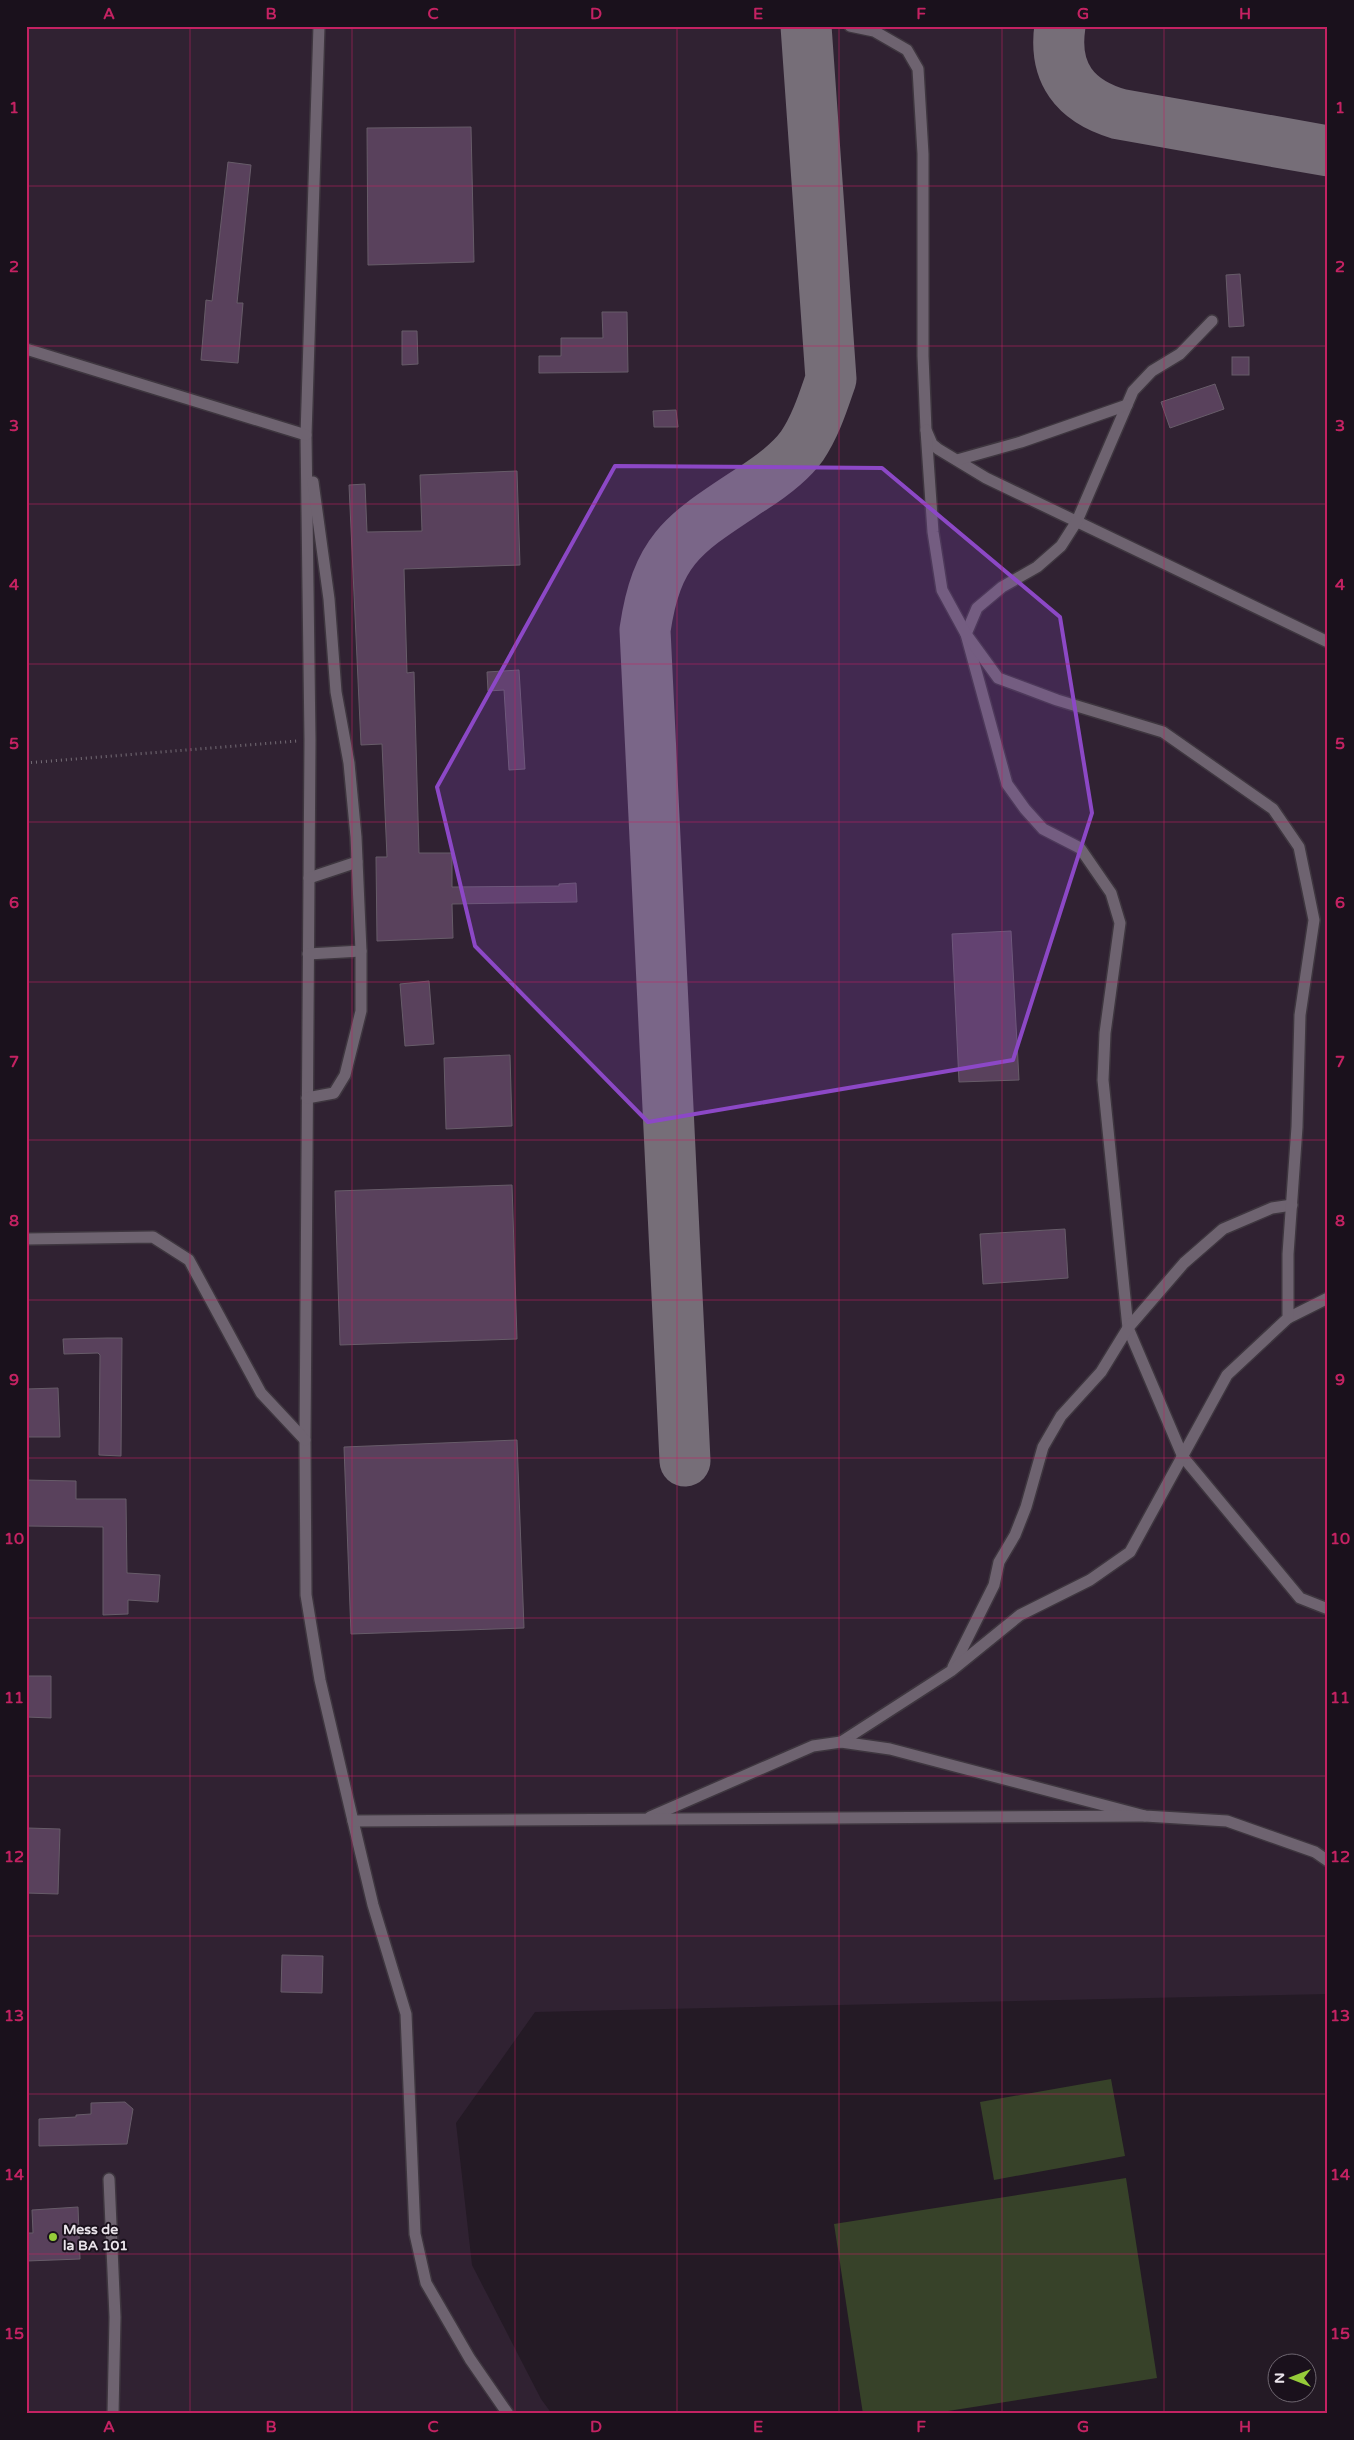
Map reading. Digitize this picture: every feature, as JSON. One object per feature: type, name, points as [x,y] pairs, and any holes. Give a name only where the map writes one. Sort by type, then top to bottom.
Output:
[{"type":"lane","points":[[850,26],[874,32],[907,50],[918,69],[924,154],[923,356],[933,532],[942,590],[966,634],[998,678],[1057,700],[1164,732],[1274,809],[1299,847],[1314,920],[1300,1015],[1297,1126],[1288,1254],[1288,1318]]},
{"type":"lane","points":[[316,27],[306,435],[310,740],[305,1440],[306,1595],[310,1629],[320,1680],[373,1905],[406,2014],[415,2234],[426,2283],[470,2359],[508,2414]]},
{"type":"lane","points":[[1212,321],[1180,354],[1152,372],[1133,391],[1076,521],[1061,546],[1037,567],[1002,587],[977,608],[966,634],[1007,784],[1042,829],[1080,848],[1111,893],[1120,923],[1105,1033],[1103,1080],[1128,1328],[1183,1457],[1300,1598],[1328,1609]]},
{"type":"lane","points":[[26,349],[306,435]]},
{"type":"lane","points":[[957,460],[1021,442],[1127,405]]},
{"type":"lane","points":[[926,430],[932,444],[986,478],[1328,642]]},
{"type":"lane","points":[[306,435],[329,599],[336,692],[349,763],[357,862],[361,951],[361,1011],[345,1075],[334,1093],[307,1098]]},
{"type":"lane","points":[[309,878],[357,862]]},
{"type":"lane","points":[[308,954],[361,951]]},
{"type":"lane","points":[[952,1671],[994,1585],[999,1562],[1015,1535],[1026,1507],[1043,1447],[1061,1416],[1101,1372],[1128,1328],[1184,1263],[1223,1229],[1272,1208],[1292,1205]]},
{"type":"lane","points":[[26,1239],[153,1237],[189,1260],[261,1392],[305,1440]]},
{"type":"lane","points":[[841,1742],[952,1671],[1020,1615],[1090,1580],[1130,1552],[1228,1375],[1288,1318],[1328,1298]]},
{"type":"lane","points":[[645,1819],[814,1746],[841,1742],[890,1749],[1145,1816]]},
{"type":"lane","points":[[353,1821],[1145,1816],[1227,1821],[1315,1852],[1328,1861]]},
{"type":"lane","points":[[109,2179],[115,2317],[113,2414]]},
{"type":"path","points":[[26,763],[310,740]]},
{"type":"highlighted area","points":[[615,466],[882,468],[1060,617],[1092,813],[1013,1060],[648,1122],[475,946],[437,787]]},
{"type":"shaded area","points":[[26,26],[1328,26],[1328,1994],[535,2012],[456,2123],[472,2265],[541,2399],[552,2414],[26,2414]]},
{"type":"green space","points":[[1111,2079],[1125,2156],[994,2180],[980,2102]]},
{"type":"green space","points":[[1126,2178],[1157,2378],[929,2414],[863,2414],[834,2224]]},
{"type":"building","points":[[471,127],[474,262],[368,265],[367,128]]},
{"type":"building","points":[[228,162],[251,165],[237,303],[243,303],[238,363],[201,360],[206,300],[212,301]]},
{"type":"building","points":[[1240,274],[1244,326],[1229,327],[1226,275]]},
{"type":"building","points":[[602,312],[627,312],[628,372],[539,373],[539,356],[561,356],[561,338],[603,338]]},
{"type":"building","points":[[402,331],[417,331],[418,364],[402,365]]},
{"type":"building","points":[[1232,357],[1249,357],[1249,375],[1232,375]]},
{"type":"building","points":[[1215,384],[1224,409],[1170,428],[1161,402]]},
{"type":"building","points":[[676,410],[678,427],[654,427],[653,411]]},
{"type":"building","points":[[517,471],[520,565],[404,569],[407,673],[414,672],[419,853],[452,853],[452,887],[559,886],[559,884],[576,883],[577,902],[452,904],[453,938],[377,941],[376,857],[387,857],[382,744],[361,745],[349,485],[365,484],[367,532],[422,531],[420,475]]},
{"type":"building","points":[[519,670],[525,769],[509,770],[504,690],[488,691],[487,672]]},
{"type":"building","points":[[1011,931],[1019,1080],[959,1082],[952,934]]},
{"type":"building","points":[[429,981],[434,1044],[405,1046],[400,984]]},
{"type":"building","points":[[510,1055],[512,1126],[446,1129],[444,1058]]},
{"type":"building","points":[[512,1185],[517,1339],[340,1345],[335,1191]]},
{"type":"building","points":[[1065,1229],[1068,1278],[983,1284],[980,1234]]},
{"type":"building","points":[[122,1338],[121,1456],[99,1455],[100,1355],[98,1353],[64,1354],[63,1339]]},
{"type":"building","points":[[58,1388],[60,1437],[26,1437],[26,1389]]},
{"type":"building","points":[[517,1440],[524,1628],[351,1634],[344,1447]]},
{"type":"building","points":[[26,1480],[76,1481],[76,1499],[126,1499],[127,1573],[160,1575],[158,1602],[128,1600],[128,1614],[103,1615],[103,1527],[26,1526]]},
{"type":"building","points":[[26,1676],[51,1676],[51,1718],[26,1717]]},
{"type":"building","points":[[28,1828],[60,1829],[58,1894],[26,1893]]},
{"type":"building","points":[[282,1955],[323,1956],[322,1993],[281,1992]]},
{"type":"building","points":[[125,2102],[133,2109],[127,2144],[39,2146],[39,2119],[76,2117],[76,2115],[91,2114],[91,2103]]},
{"type":"building","name":"Mess de la BA 101","points":[[78,2207],[80,2259],[27,2261],[26,2233],[33,2233],[32,2210]]},
{"type":"taxiway","points":[[685,1461],[645,630],[650,602],[666,561],[691,532],[708,518],[771,476],[797,453],[815,422],[831,379],[806,26]]},
{"type":"taxiway","points":[[1060,26],[1060,58],[1070,83],[1079,93],[1104,108],[1119,114],[1328,151]]},
{"type":"place","name":"Mess de la BA 101","points":[[53,2237]]}]
